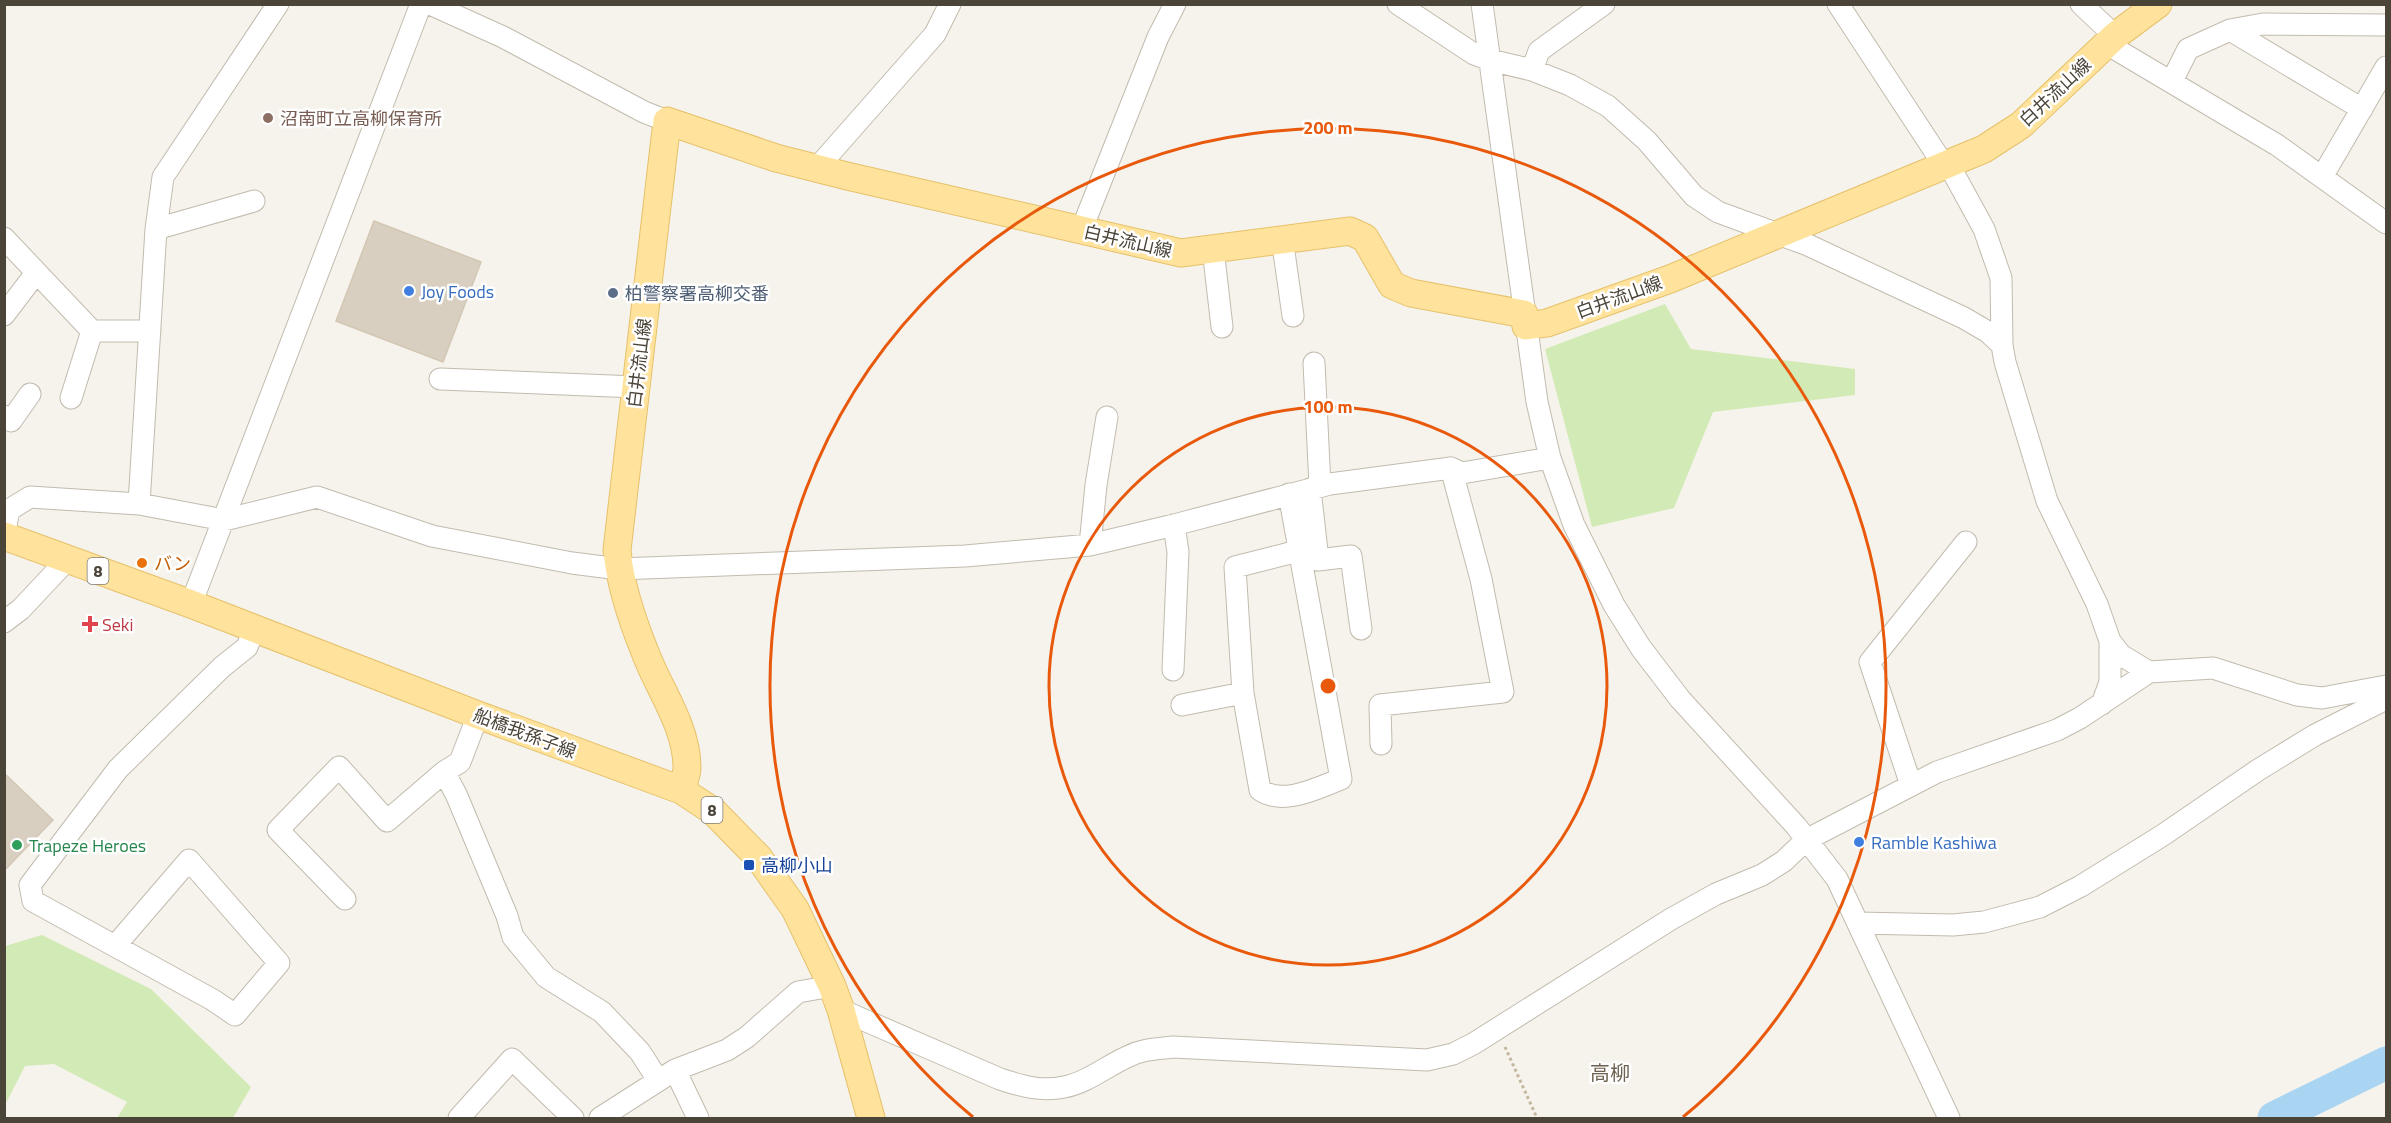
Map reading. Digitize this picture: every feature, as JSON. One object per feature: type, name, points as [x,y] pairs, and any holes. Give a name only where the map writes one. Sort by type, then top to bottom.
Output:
[{"type":"main road","name":"白井流山線","points":[[681,790],[688,770],[685,743],[667,698],[645,653],[619,569],[617,550],[667,121],[776,158],[1181,253],[1282,238],[1350,231],[1365,238],[1392,285],[1411,293],[1524,314],[1526,326],[1547,323],[1670,279],[1984,149],[2021,125],[2111,40],[2158,4]]},
{"type":"main road","name":"船橋我孫子線","points":[[4,536],[191,604],[478,715],[681,790],[713,811],[759,858],[795,909],[836,998],[871,1119]]},
{"type":"street","points":[[139,504],[156,229],[163,177],[278,4]]},
{"type":"street","points":[[191,604],[421,4]]},
{"type":"street","points":[[430,4],[503,37],[644,112],[667,121]]},
{"type":"street","points":[[817,168],[935,34],[950,4]]},
{"type":"street","points":[[1081,231],[1158,37],[1174,4]]},
{"type":"street","points":[[1398,4],[1474,54],[1532,70],[1570,85],[1608,106],[1647,141],[1694,196],[1718,212],[1808,245],[1964,318],[1988,332],[2002,345]]},
{"type":"street","points":[[1482,4],[1537,402],[1550,458],[1574,525],[1591,561],[1641,648],[1680,699],[1806,840],[1837,879],[1949,1119]]},
{"type":"street","points":[[1532,70],[1539,51],[1604,4]]},
{"type":"street","points":[[1838,4],[1947,166],[1983,229],[2001,278],[2002,345],[2005,362],[2048,501],[2097,604],[2110,641],[2121,655],[2149,672]]},
{"type":"street","points":[[2081,4],[2111,40],[2172,81],[2277,145],[2386,223]]},
{"type":"street","points":[[2172,81],[2188,49],[2230,30],[2263,24],[2386,25]]},
{"type":"street","points":[[2230,30],[2362,109]]},
{"type":"street","points":[[2322,177],[2386,67]]},
{"type":"street","points":[[156,229],[254,201]]},
{"type":"street","points":[[4,238],[92,331],[150,331]]},
{"type":"street","points":[[1282,238],[1293,316]]},
{"type":"street","points":[[1214,249],[1222,327]]},
{"type":"street","points":[[4,315],[36,273]]},
{"type":"street","points":[[71,398],[92,331]]},
{"type":"street","points":[[1314,363],[1318,560],[1351,556],[1361,629]]},
{"type":"street","points":[[440,379],[636,387]]},
{"type":"street","points":[[4,416],[11,421],[30,394]]},
{"type":"street","points":[[1090,544],[1096,485],[1107,417]]},
{"type":"street","points":[[4,536],[9,510],[30,496],[139,504],[224,520],[317,497],[432,536],[572,563],[619,569],[965,556],[1090,544],[1174,525],[1315,487],[1451,468],[1462,473],[1550,458]]},
{"type":"street","points":[[1381,744],[1380,705],[1503,692],[1481,579],[1451,468]]},
{"type":"street","points":[[1289,494],[1341,779],[1300,795],[1269,796],[1260,790],[1243,693],[1235,567],[1298,550]]},
{"type":"street","points":[[1173,670],[1178,552],[1174,525]]},
{"type":"street","points":[[1911,785],[1870,662],[1966,542]]},
{"type":"street","points":[[4,622],[21,609],[67,560]]},
{"type":"street","points":[[115,946],[189,860],[279,963],[235,1015],[213,1000],[33,901],[30,885],[118,769],[222,667],[247,647],[254,629]]},
{"type":"street","points":[[2102,704],[2110,682],[2110,641]]},
{"type":"street","points":[[600,1119],[667,1075],[727,1050],[747,1038],[798,992],[836,998],[1000,1079],[1023,1087],[1044,1089],[1065,1087],[1128,1056],[1146,1050],[1173,1047],[1427,1060],[1453,1054],[1671,919],[1716,894],[1762,875],[1784,861],[1806,840],[1911,785],[1968,760],[2057,730],[2102,704],[2149,672],[2213,668],[2297,695],[2322,698],[2386,686]]},
{"type":"street","points":[[1182,705],[1243,693]]},
{"type":"street","points":[[1858,923],[1953,925],[1984,922],[2040,907],[2081,886],[2163,835],[2258,770],[2315,735],[2386,699]]},
{"type":"street","points":[[345,899],[278,830],[339,767],[387,821],[444,772],[460,762],[478,715]]},
{"type":"street","points":[[444,772],[456,794],[507,916],[513,937],[546,977],[602,1012],[640,1052],[667,1075],[698,1119]]},
{"type":"street","points":[[459,1119],[512,1059],[573,1119]]},
{"type":"path","points":[[1496,1029],[1537,1119]]},
{"type":"green space","points":[[1665,304],[1691,349],[1855,369],[1855,395],[1713,412],[1674,508],[1592,527],[1545,349]]},
{"type":"green space","points":[[42,935],[151,989],[251,1087],[233,1118],[117,1118],[127,1102],[54,1064],[25,1066],[5,1105],[5,946]]},
{"type":"building","name":"Joy Foods","points":[[374,221],[481,262],[443,362],[336,321]]},
{"type":"building","name":"Trapeze Heroes","points":[[4,773],[53,820],[4,871]]},
{"type":"waterway","points":[[2274,1118],[2386,1063]]},
{"type":"place","name":"沼南町立高柳保育所","points":[[268,118]]},
{"type":"place","name":"Joy Foods","points":[[409,291]]},
{"type":"place","name":"柏警察署高柳交番","points":[[613,293]]},
{"type":"place","name":"バン","points":[[142,563]]},
{"type":"place","name":"Seki","points":[[90,624]]},
{"type":"place","name":"Ramble Kashiwa","points":[[1859,842]]},
{"type":"place","name":"Trapeze Heroes","points":[[17,845]]},
{"type":"place","name":"高柳小山","points":[[749,865]]},
{"type":"district","name":"高柳","points":[[1610,1072]]}]
